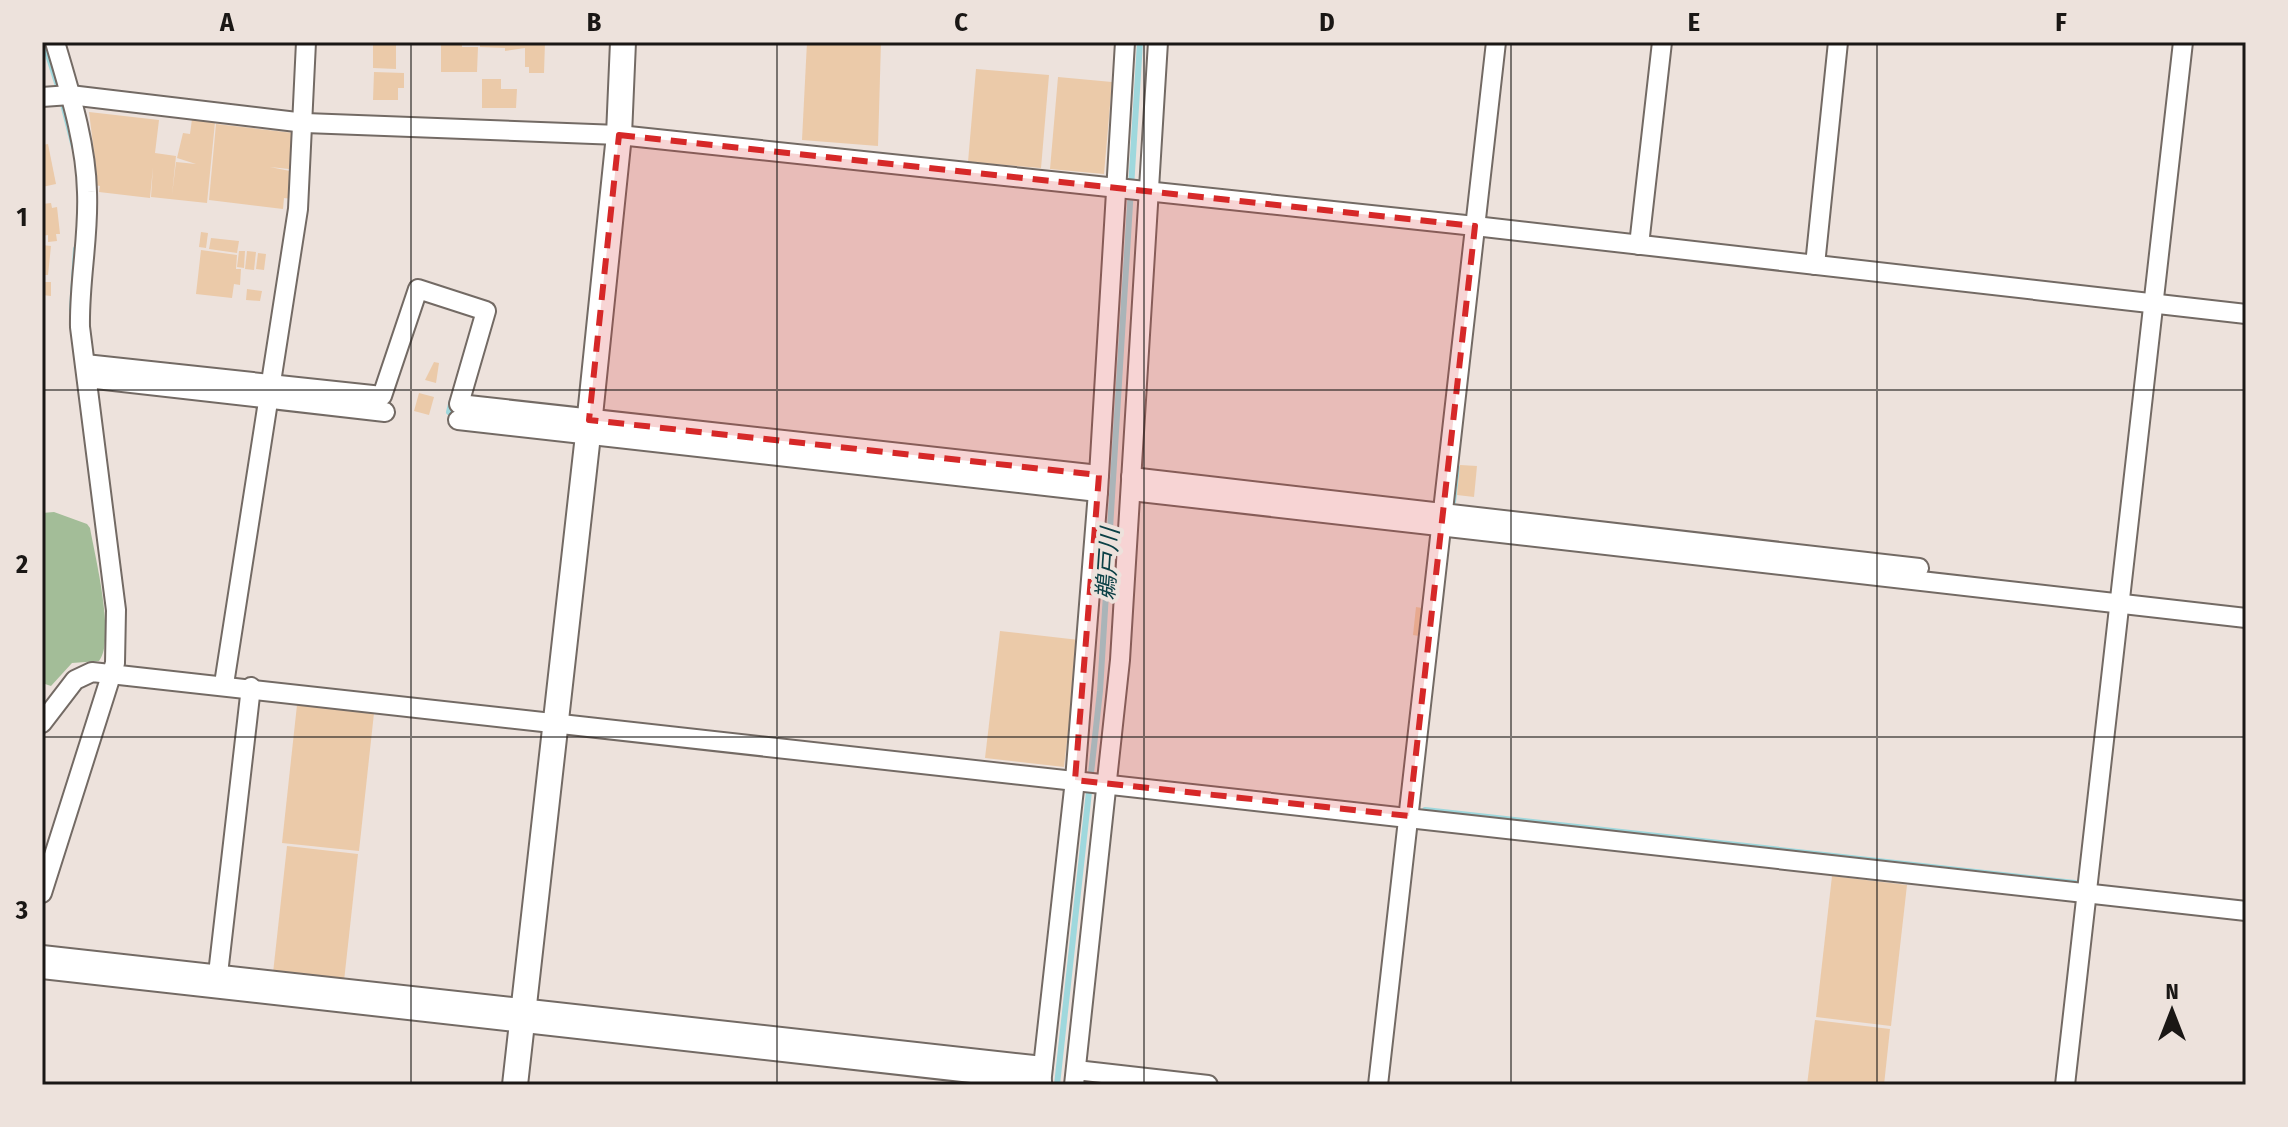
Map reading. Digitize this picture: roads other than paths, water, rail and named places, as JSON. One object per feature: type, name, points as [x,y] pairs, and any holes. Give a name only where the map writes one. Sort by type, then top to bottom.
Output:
[{"type":"street","points":[[42,893],[112,674],[116,610],[79,290],[88,191],[70,95],[55,42]]},
{"type":"street","points":[[224,684],[298,209],[305,123],[306,42]]},
{"type":"street","points":[[515,1085],[619,135],[623,42]]},
{"type":"street","points":[[42,955],[218,974],[523,1015],[1042,1077],[1078,780],[1119,187],[1125,42]]},
{"type":"street","points":[[1158,42],[1146,190],[1131,484],[1078,1081],[1208,1085]]},
{"type":"street","points":[[1378,1085],[1496,42]]},
{"type":"street","points":[[1639,245],[1662,42]]},
{"type":"street","points":[[1815,265],[1838,42]]},
{"type":"street","points":[[2065,1085],[2183,42]]},
{"type":"street","points":[[42,97],[70,95],[305,123],[619,135],[1475,226],[2246,314]]},
{"type":"street","points":[[86,371],[270,390],[382,396],[418,289],[486,311],[459,404],[588,427]]},
{"type":"street","points":[[270,390],[385,412]]},
{"type":"street","points":[[458,420],[588,427],[1098,484]]},
{"type":"street","points":[[1131,484],[2120,597],[2246,618]]},
{"type":"street","points":[[2120,597],[2246,605]]},
{"type":"street","points":[[42,723],[75,680],[92,672],[224,684],[2246,911]]},
{"type":"street","points":[[218,974],[251,687]]},
{"type":"street","points":[[42,969],[523,1015]]},
{"type":"waterway","points":[[44,42],[58,86]]},
{"type":"waterway","name":"鵜戸川","points":[[1057,1085],[1100,691],[1140,42]]},
{"type":"waterway","points":[[63,104],[74,147]]},
{"type":"waterway","points":[[72,310],[76,249]]},
{"type":"waterway","points":[[452,400],[449,412],[461,413]]},
{"type":"waterway","points":[[1453,502],[1457,468]]},
{"type":"waterway","points":[[1425,810],[2075,883]]}]
